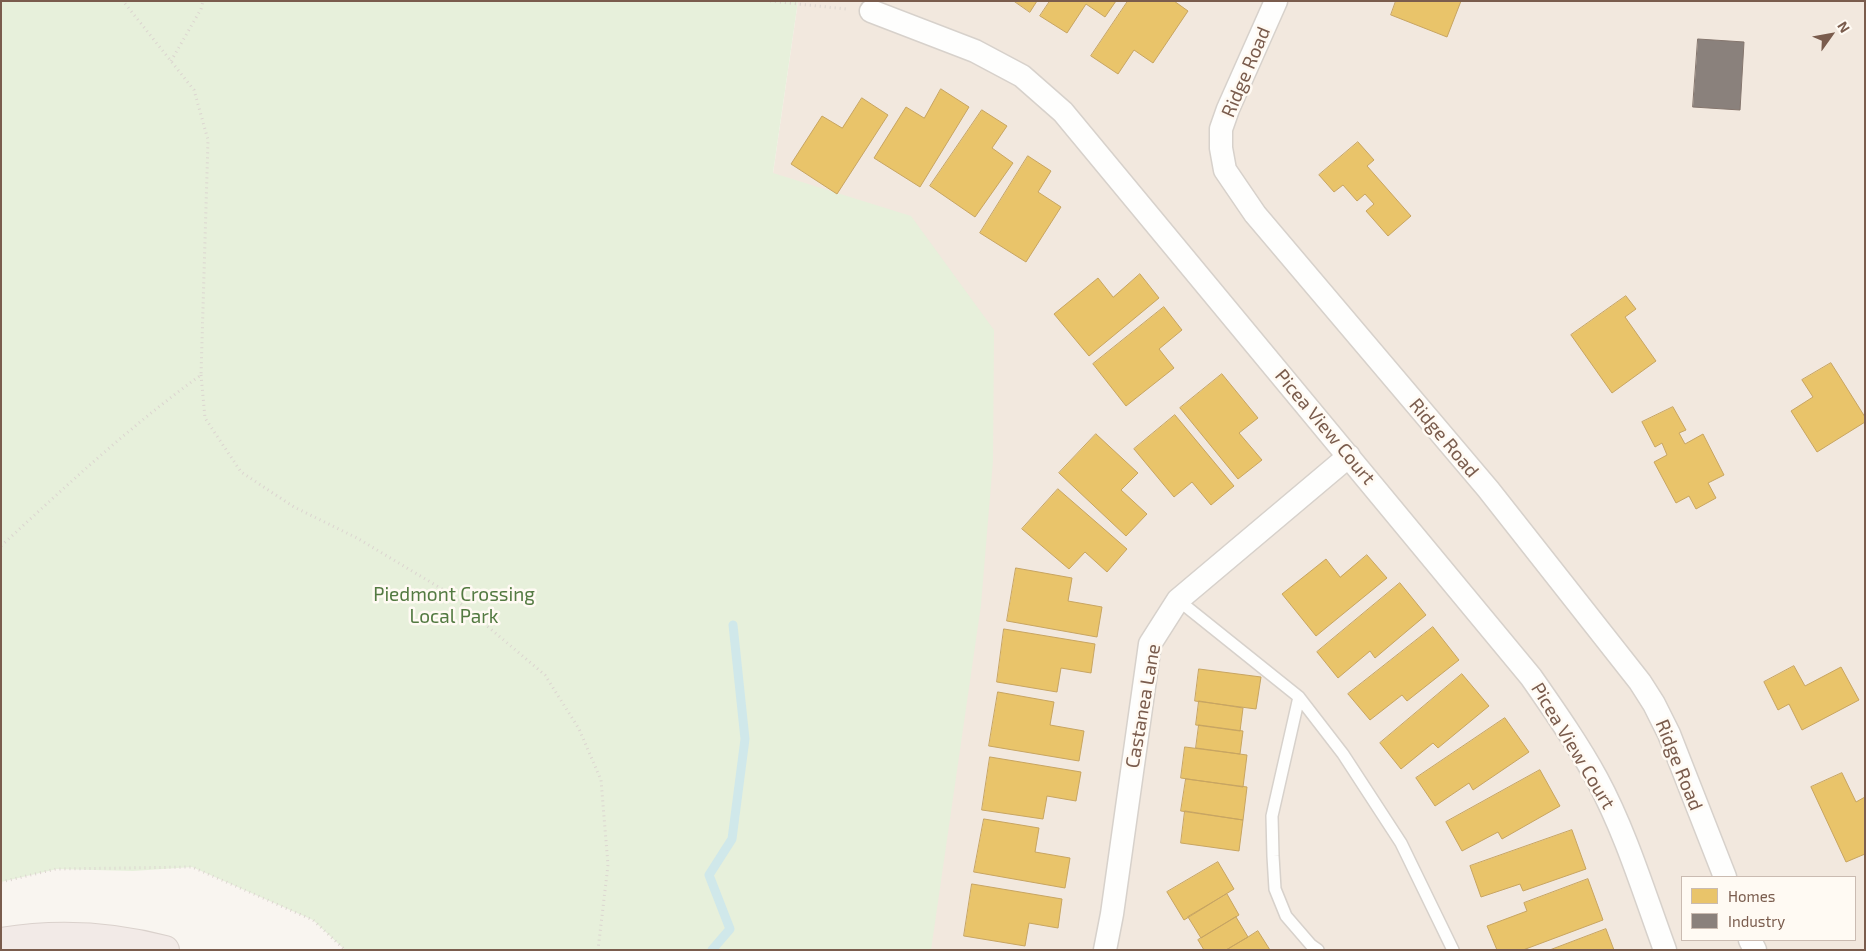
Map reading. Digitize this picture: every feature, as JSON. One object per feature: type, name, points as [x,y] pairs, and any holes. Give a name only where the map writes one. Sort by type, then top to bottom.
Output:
[{"type":"highway","points":[[1,942],[20,939],[81,936],[148,945],[165,950]]},
{"type":"street","name":"Ridge Road","points":[[1276,1],[1228,108],[1221,130],[1221,148],[1225,170],[1255,214],[1488,490],[1640,682],[1654,704],[1669,734],[1725,876]]},
{"type":"street","name":"Picea View Court","points":[[871,11],[975,50],[1022,76],[1063,112],[1531,676],[1575,742],[1597,780],[1617,822],[1665,950]]},
{"type":"street","name":"Castanea Lane","points":[[1105,950],[1112,914],[1150,644],[1178,600],[1349,456]]},
{"type":"lane","points":[[1178,600],[1299,697],[1342,754],[1401,843],[1452,950]]},
{"type":"lane","points":[[1299,697],[1272,816],[1275,889],[1286,916],[1318,950]]},
{"type":"path","points":[[123,1],[194,90],[208,140],[201,375],[205,418],[242,472],[294,507],[357,538],[447,592],[545,675],[579,729],[601,780],[608,865],[598,950]]},
{"type":"path","points":[[171,61],[201,9],[203,1]]},
{"type":"path","points":[[770,1],[871,11]]},
{"type":"path","points":[[1,546],[98,457],[162,403],[201,375]]},
{"type":"path","points":[[1,882],[56,869],[192,867],[313,920],[345,950]]},
{"type":"shaded area","points":[[798,1],[1865,1],[1865,950],[931,950],[773,173]]},
{"type":"green space","name":"Piedmont Crossing Local Park","points":[[1,1],[798,1],[773,173],[911,216],[994,330],[993,461],[981,605],[931,950],[345,950],[313,920],[192,867],[133,871],[57,869],[1,882]]},
{"type":"building: Homes","points":[[1014,1],[1037,1],[1030,12]]},
{"type":"building: Homes","points":[[1050,1],[1116,1],[1105,17],[1086,4],[1067,33],[1040,16]]},
{"type":"building: Homes","points":[[1128,1],[1174,1],[1188,11],[1153,63],[1134,50],[1118,74],[1091,56]]},
{"type":"building: Homes","points":[[1396,1],[1461,1],[1447,37],[1391,15]]},
{"type":"building: Homes","points":[[941,89],[969,107],[920,187],[874,158],[906,107],[924,118]]},
{"type":"building: Homes","points":[[862,98],[888,115],[837,194],[791,164],[822,116],[842,128]]},
{"type":"building: Homes","points":[[982,110],[1007,126],[992,148],[1013,163],[975,217],[930,186]]},
{"type":"building: Homes","points":[[1358,142],[1374,160],[1367,166],[1411,216],[1388,236],[1366,211],[1374,204],[1365,194],[1357,201],[1343,185],[1334,192],[1319,175]]},
{"type":"building: Homes","points":[[1028,156],[1051,171],[1038,192],[1061,207],[1026,262],[980,233]]},
{"type":"building: Homes","points":[[1140,274],[1159,298],[1089,356],[1054,314],[1098,278],[1113,297]]},
{"type":"building: Homes","points":[[1626,296],[1636,309],[1625,317],[1656,361],[1612,393],[1571,335]]},
{"type":"building: Homes","points":[[1164,307],[1182,330],[1159,349],[1174,368],[1126,406],[1093,364]]},
{"type":"building: Homes","points":[[1831,363],[1865,417],[1865,422],[1817,452],[1791,411],[1813,397],[1802,380]]},
{"type":"building: Homes","points":[[1222,374],[1258,418],[1239,433],[1262,460],[1238,479],[1180,408]]},
{"type":"building: Homes","points":[[1673,407],[1686,430],[1679,433],[1685,444],[1703,434],[1724,475],[1708,483],[1716,498],[1696,509],[1689,496],[1676,503],[1654,462],[1667,455],[1662,443],[1655,447],[1642,422]]},
{"type":"building: Homes","points":[[1175,415],[1234,486],[1211,505],[1192,482],[1174,497],[1134,449]]},
{"type":"building: Homes","points":[[1096,434],[1138,473],[1121,490],[1147,514],[1126,536],[1059,473]]},
{"type":"building: Homes","points":[[1058,489],[1127,549],[1107,572],[1085,552],[1069,569],[1022,529]]},
{"type":"building: Homes","points":[[1367,555],[1387,578],[1316,636],[1282,594],[1326,559],[1340,577]]},
{"type":"building: Homes","points":[[1016,568],[1072,578],[1068,601],[1102,607],[1097,637],[1007,621]]},
{"type":"building: Homes","points":[[1400,583],[1426,615],[1375,658],[1370,651],[1338,678],[1317,652]]},
{"type":"building: Homes","points":[[1433,627],[1459,660],[1407,701],[1402,695],[1370,720],[1348,694]]},
{"type":"building: Homes","points":[[1004,629],[1095,644],[1091,673],[1061,668],[1057,692],[997,682]]},
{"type":"building: Homes","points":[[1794,666],[1805,686],[1841,667],[1859,700],[1802,730],[1789,704],[1778,710],[1764,682]]},
{"type":"building: Homes","points":[[1199,669],[1261,677],[1256,709],[1195,701]]},
{"type":"building: Homes","points":[[1462,674],[1489,706],[1438,748],[1433,743],[1401,769],[1380,743]]},
{"type":"building: Homes","points":[[998,692],[1054,702],[1050,725],[1084,731],[1079,761],[989,746]]},
{"type":"building: Homes","points":[[1199,701],[1243,708],[1240,731],[1196,725]]},
{"type":"building: Homes","points":[[1505,718],[1529,752],[1473,790],[1469,783],[1435,806],[1416,778]]},
{"type":"building: Homes","points":[[1199,725],[1243,731],[1240,754],[1196,748]]},
{"type":"building: Homes","points":[[1185,747],[1247,755],[1243,787],[1181,778]]},
{"type":"building: Homes","points":[[990,757],[1081,772],[1076,801],[1047,796],[1043,819],[982,810]]},
{"type":"building: Homes","points":[[1540,770],[1560,806],[1502,839],[1498,832],[1462,851],[1446,822]]},
{"type":"building: Homes","points":[[1842,773],[1856,802],[1865,797],[1865,854],[1846,862],[1811,787]]},
{"type":"building: Homes","points":[[1186,779],[1247,787],[1243,820],[1181,811]]},
{"type":"building: Homes","points":[[1185,811],[1243,820],[1239,851],[1181,843]]},
{"type":"building: Homes","points":[[984,819],[1039,828],[1035,852],[1070,858],[1065,888],[974,872]]},
{"type":"building: Homes","points":[[1572,830],[1586,869],[1523,891],[1520,884],[1481,897],[1470,866]]},
{"type":"building: Homes","points":[[1218,862],[1234,889],[1184,920],[1167,892]]},
{"type":"building: Homes","points":[[1588,879],[1603,920],[1523,950],[1497,950],[1487,926],[1527,911],[1524,903]]},
{"type":"building: Homes","points":[[972,884],[1062,899],[1058,928],[1029,923],[1025,946],[964,936]]},
{"type":"building: Homes","points":[[1227,894],[1239,915],[1201,938],[1188,917]]},
{"type":"building: Homes","points":[[1236,917],[1248,937],[1226,950],[1204,950],[1198,940]]},
{"type":"building: Homes","points":[[1606,929],[1614,950],[1550,950]]},
{"type":"building: Homes","points":[[1258,931],[1270,950],[1226,950],[1248,937]]},
{"type":"building: Industry","points":[[1698,39],[1744,42],[1740,110],[1693,107]]},
{"type":"waterway","points":[[712,950],[730,929],[709,875],[732,839],[745,739],[733,625]]}]
